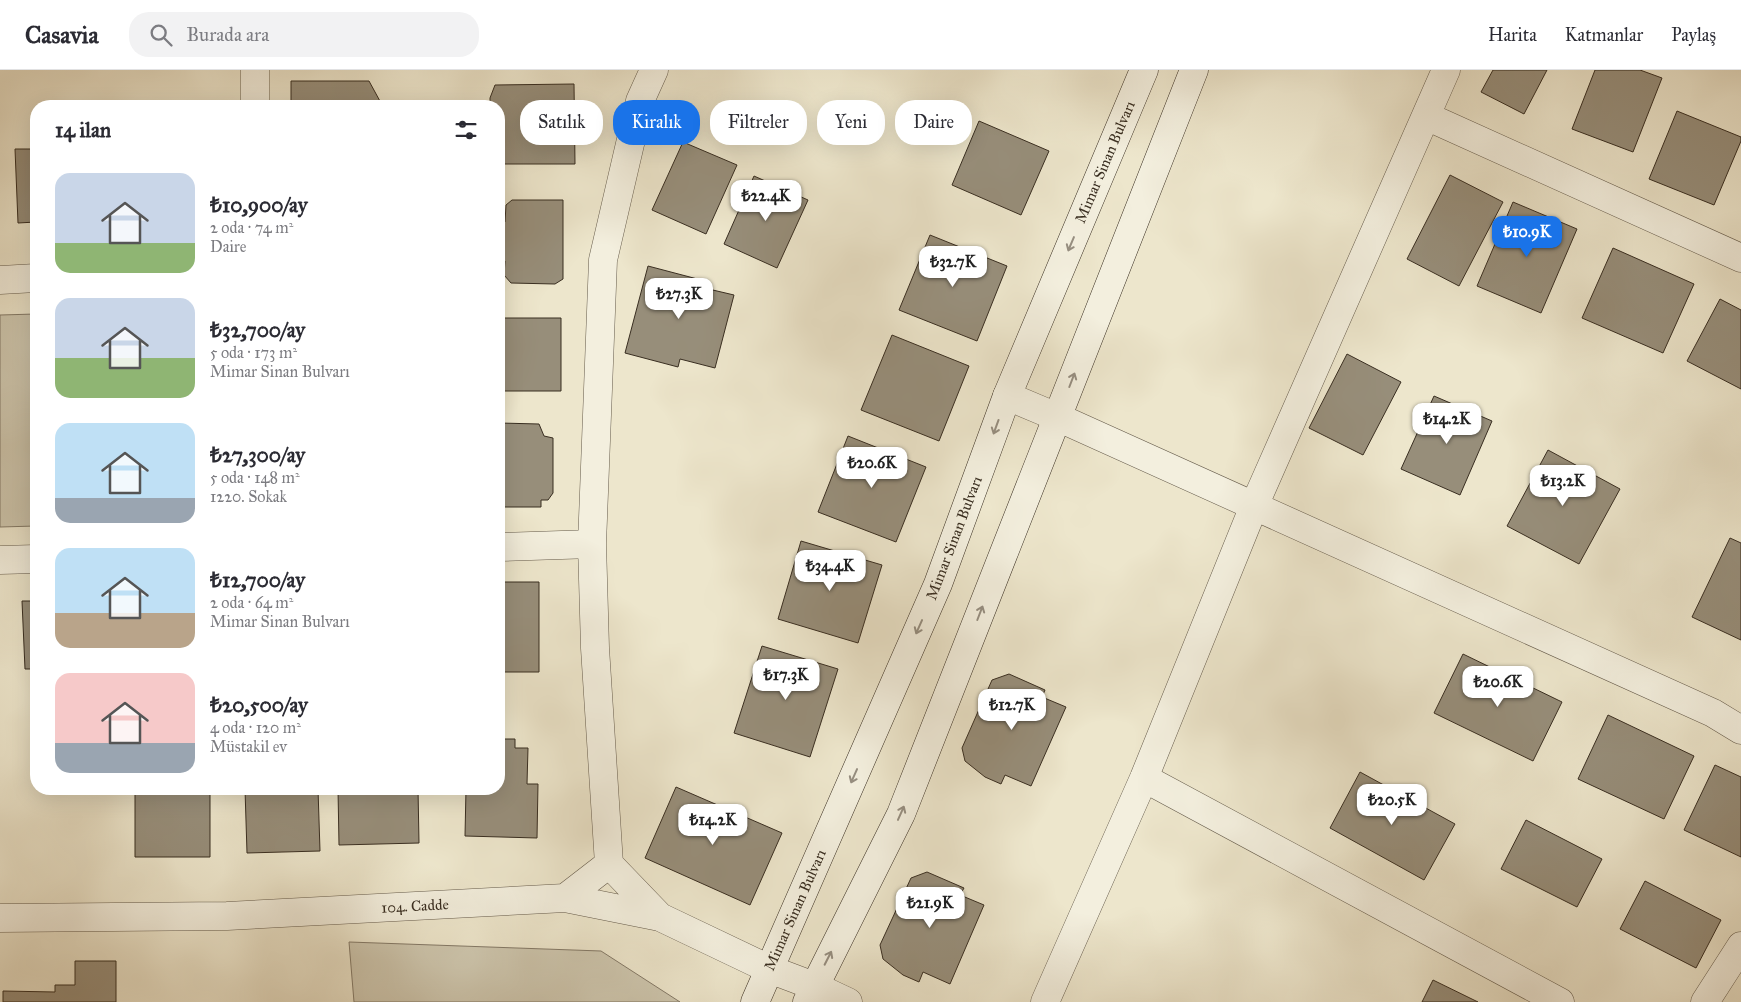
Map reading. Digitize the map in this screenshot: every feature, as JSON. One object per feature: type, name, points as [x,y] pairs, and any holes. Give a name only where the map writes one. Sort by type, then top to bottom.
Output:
[{"type":"street","points":[[255,70],[255,100]]},
{"type":"street","points":[[654,70],[640,101],[603,260],[592,544],[595,648],[609,864],[660,917]]},
{"type":"street","name":"Mimar Sinan Bulvarı","points":[[755,1002],[938,584],[1007,396],[1144,70]]},
{"type":"street","points":[[811,994],[901,814],[1194,70]]},
{"type":"street","points":[[1045,1002],[1144,778],[1254,506],[1446,70]]},
{"type":"street","points":[[1426,116],[1741,258]]},
{"type":"street","points":[[0,280],[30,278]]},
{"type":"street","points":[[1007,396],[1713,714],[1741,730]]},
{"type":"street","points":[[505,547],[592,544]]},
{"type":"street","points":[[0,560],[30,559]]},
{"type":"street","points":[[1144,778],[1560,1002]]},
{"type":"street","points":[[565,898],[609,864]]},
{"type":"street","name":"104. Cadde","points":[[0,918],[227,916],[565,898],[660,917],[769,969],[811,994],[848,1002]]},
{"type":"street","points":[[1705,1002],[1741,946]]},
{"type":"shaded area","points":[[30,314],[30,526],[0,527],[0,315]]},
{"type":"shaded area","points":[[349,942],[601,951],[680,1002],[354,1002]]},
{"type":"building","points":[[1493,70],[1547,70],[1524,114],[1481,92]]},
{"type":"building","points":[[1595,70],[1640,70],[1662,78],[1633,152],[1572,129]]},
{"type":"building","points":[[291,81],[369,81],[379,100],[291,100]]},
{"type":"building","points":[[574,84],[574,100],[520,100],[520,145],[575,145],[575,164],[505,164],[505,100],[490,100],[495,85]]},
{"type":"building","points":[[1677,111],[1741,137],[1714,205],[1649,179]]},
{"type":"building","points":[[979,121],[1049,151],[1021,215],[952,185],[969,145],[972,145],[972,138]]},
{"type":"building","points":[[682,145],[690,145],[737,165],[706,234],[652,210]]},
{"type":"building","points":[[15,149],[30,149],[30,222],[18,223]]},
{"type":"building","points":[[1450,175],[1503,202],[1459,286],[1407,259]]},
{"type":"building","points":[[754,176],[808,200],[777,268],[724,244]]},
{"type":"building","points":[[512,200],[563,200],[563,279],[555,284],[511,283],[505,276],[506,205]]},
{"type":"building","points":[[1513,202],[1577,229],[1541,313],[1477,286]]},
{"type":"building","points":[[930,235],[1007,266],[977,341],[899,310]]},
{"type":"building","points":[[1613,248],[1694,284],[1663,353],[1582,318]]},
{"type":"building","points":[[648,266],[705,281],[700,287],[734,295],[715,368],[680,359],[678,367],[625,353]]},
{"type":"building","points":[[1720,299],[1741,310],[1741,389],[1687,361]]},
{"type":"building","points":[[505,318],[561,318],[561,391],[505,391]]},
{"type":"building","points":[[892,335],[969,366],[939,441],[861,410]]},
{"type":"building","points":[[1347,354],[1401,382],[1363,455],[1309,428]]},
{"type":"building","points":[[1434,396],[1492,421],[1460,495],[1401,469]]},
{"type":"building","points":[[505,423],[539,424],[544,436],[553,438],[553,493],[548,500],[541,500],[541,507],[505,507]]},
{"type":"building","points":[[848,436],[926,467],[896,542],[818,512]]},
{"type":"building","points":[[1548,450],[1620,489],[1579,564],[1507,526]]},
{"type":"building","points":[[1730,538],[1741,543],[1741,640],[1692,617]]},
{"type":"building","points":[[801,541],[882,565],[858,643],[778,619]]},
{"type":"building","points":[[505,582],[539,582],[539,672],[505,672]]},
{"type":"building","points":[[22,601],[30,601],[30,669],[25,669]]},
{"type":"building","points":[[762,646],[838,669],[810,757],[734,733]]},
{"type":"building","points":[[1463,654],[1562,702],[1533,761],[1434,713]]},
{"type":"building","points":[[1009,674],[1045,690],[1042,697],[1066,707],[1031,786],[1005,775],[1001,784],[985,777],[965,761],[962,748],[992,680]]},
{"type":"building","points":[[1608,715],[1694,756],[1664,819],[1578,779]]},
{"type":"building","points":[[505,739],[515,739],[515,748],[528,748],[527,784],[538,784],[537,838],[465,836],[466,795],[505,795]]},
{"type":"building","points":[[1715,765],[1741,777],[1741,857],[1684,830]]},
{"type":"building","points":[[1360,772],[1455,824],[1424,880],[1330,828]]},
{"type":"building","points":[[676,787],[782,833],[750,905],[645,858]]},
{"type":"building","points":[[135,795],[210,795],[210,857],[135,857]]},
{"type":"building","points":[[245,795],[318,795],[320,851],[247,853]]},
{"type":"building","points":[[338,795],[418,795],[419,843],[339,845]]},
{"type":"building","points":[[1526,820],[1602,859],[1577,907],[1501,869]]},
{"type":"building","points":[[927,872],[964,888],[960,895],[984,905],[950,984],[923,972],[919,982],[903,975],[883,959],[880,945],[911,878]]},
{"type":"building","points":[[1645,881],[1721,920],[1696,968],[1620,929]]},
{"type":"building","points":[[75,961],[116,961],[116,1002],[3,1002],[3,991],[55,992],[55,985],[75,985]]},
{"type":"building","points":[[1433,980],[1478,1002],[1422,1002]]}]
